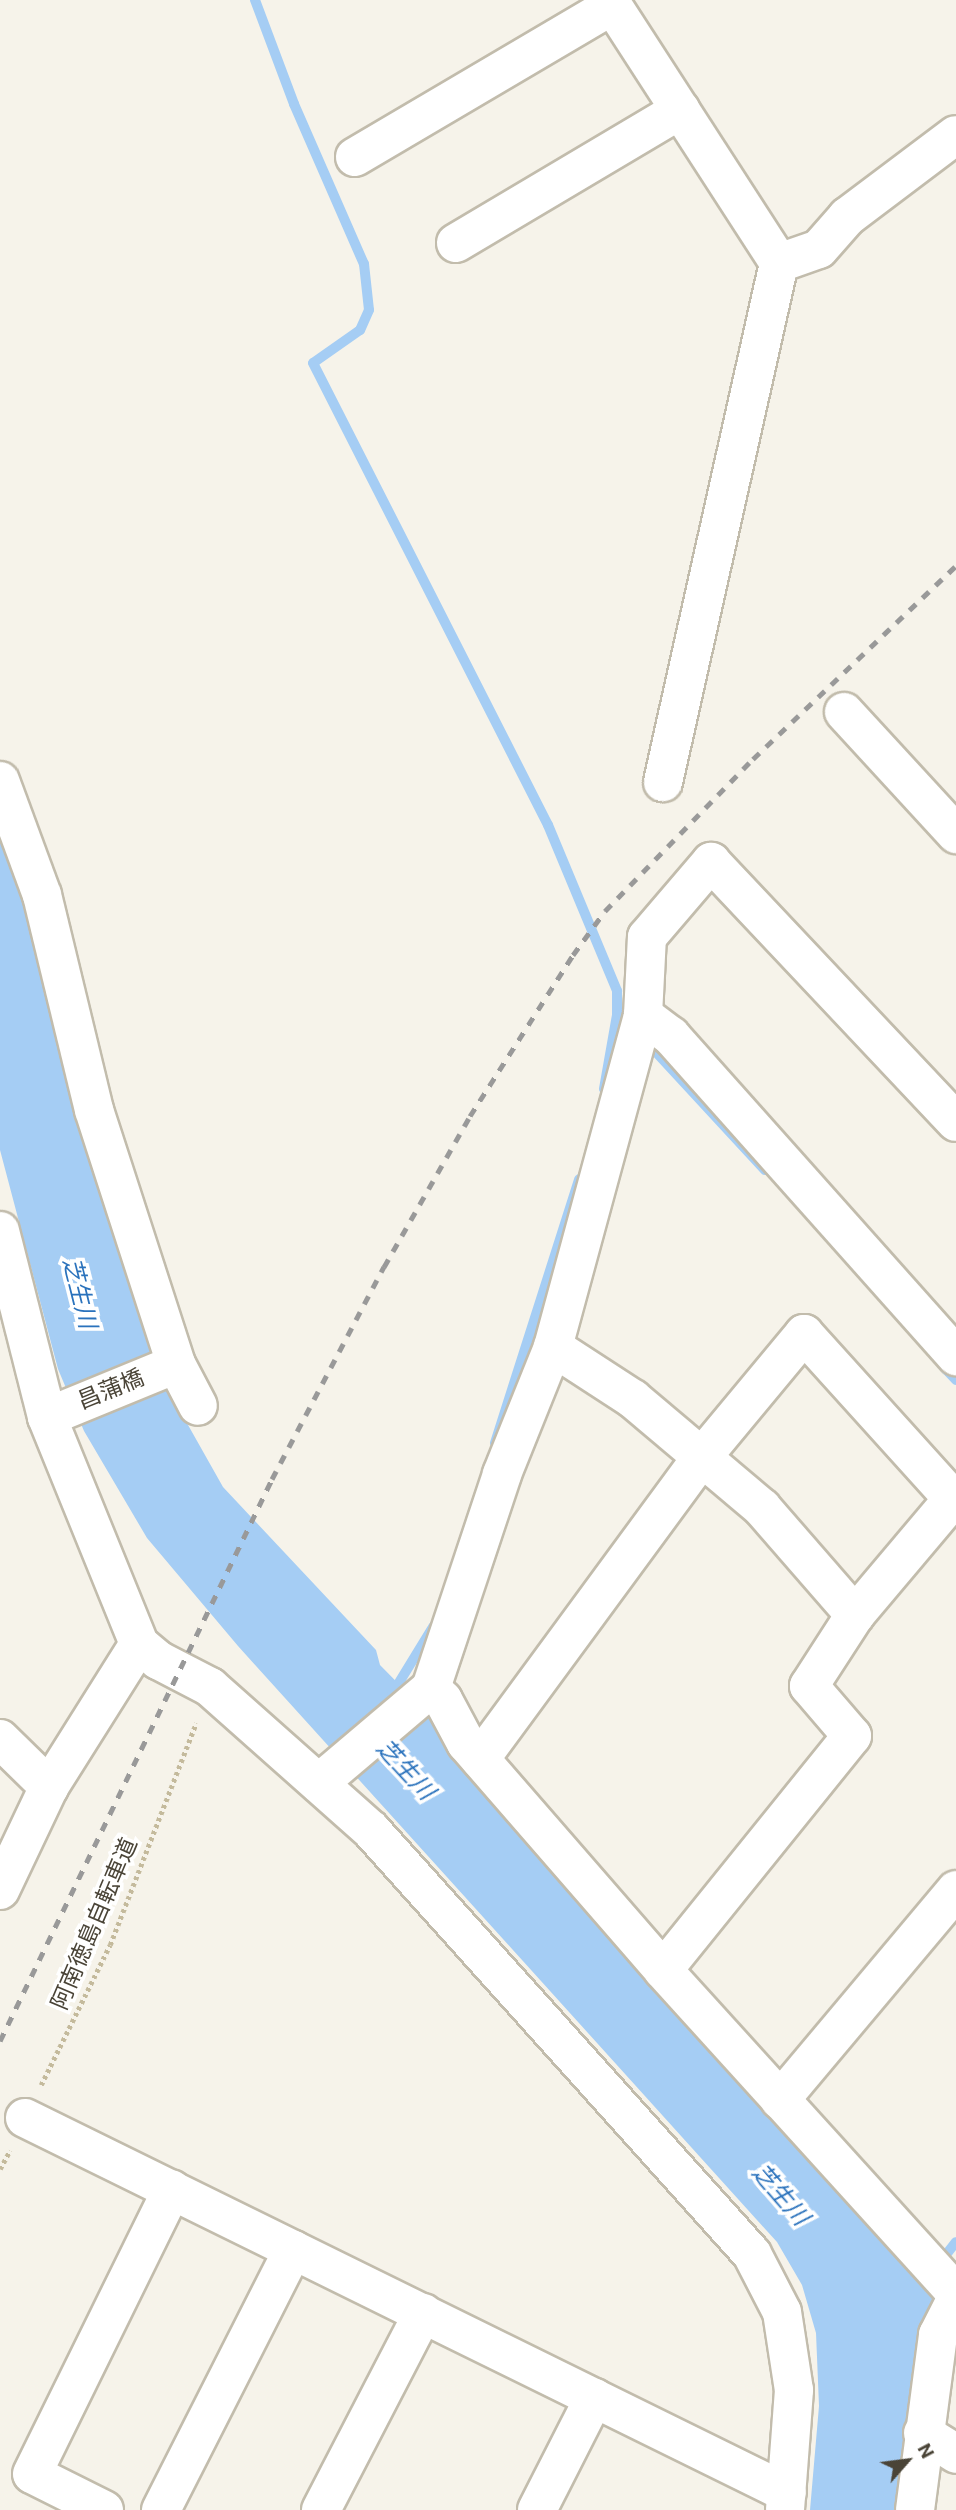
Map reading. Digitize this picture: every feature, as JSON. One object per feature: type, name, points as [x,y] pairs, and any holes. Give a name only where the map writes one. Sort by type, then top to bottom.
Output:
[{"type":"street","points":[[355,157],[611,3],[779,263],[663,782]]},
{"type":"street","points":[[456,243],[680,110]]},
{"type":"street","points":[[779,263],[819,249],[847,216],[956,135]]},
{"type":"street","points":[[844,712],[956,834]]},
{"type":"street","points":[[0,781],[41,895],[94,1110],[169,1367],[198,1406]]},
{"type":"street","points":[[326,1779],[426,1693],[502,1474],[553,1347],[643,1015],[647,937],[711,862],[956,1122]]},
{"type":"street","points":[[643,1015],[671,1036],[956,1356]]},
{"type":"street","points":[[0,1231],[54,1414],[139,1644],[158,1660],[210,1687],[326,1779],[752,2254],[782,2312],[794,2390],[786,2501],[594,2398],[25,2118]]},
{"type":"street","points":[[480,1759],[702,1457],[804,1334],[954,1497],[855,1615],[809,1686],[852,1736],[663,1970]]},
{"type":"street","points":[[553,1347],[633,1399],[762,1508],[855,1615]]},
{"type":"street","name":"昌蒲橋","points":[[54,1414],[169,1367]]},
{"type":"street","points":[[0,1889],[49,1787],[139,1644]]},
{"type":"street","points":[[426,1693],[663,1970],[780,2100],[946,2301],[923,2433],[915,2510]]},
{"type":"street","points":[[0,1739],[49,1787]]},
{"type":"street","points":[[780,2100],[956,1890]]},
{"type":"street","points":[[104,2510],[32,2474],[172,2190]]},
{"type":"street","points":[[161,2510],[293,2250]]},
{"type":"street","points":[[321,2510],[423,2314]]},
{"type":"street","points":[[537,2510],[594,2398]]},
{"type":"street","points":[[923,2433],[956,2454]]},
{"type":"path","name":"阿南徳島自転車道","points":[[0,2169],[110,1945],[210,1687]]},
{"type":"water","name":"芝生川","points":[[0,819],[170,1393],[223,1487],[376,1650],[380,1665],[441,1727],[891,2239],[904,2266],[938,2301],[906,2510],[810,2510],[819,2406],[816,2333],[802,2285],[777,2242],[238,1646],[147,1538],[84,1431],[58,1369],[0,1150]]},
{"type":"waterway","points":[[255,0],[294,104],[364,264],[369,310],[360,330],[313,363],[548,825],[617,991],[617,1015],[604,1089]]},
{"type":"waterway","points":[[645,1040],[765,1170]]},
{"type":"waterway","points":[[495,1443],[579,1179]]},
{"type":"waterway","points":[[943,1366],[956,1380]]},
{"type":"waterway","points":[[392,1694],[433,1627]]},
{"type":"waterway","points":[[938,2265],[956,2242]]},
{"type":"railway","points":[[0,2041],[272,1479],[384,1267],[470,1116],[573,955],[605,911],[753,759],[956,566]]}]
